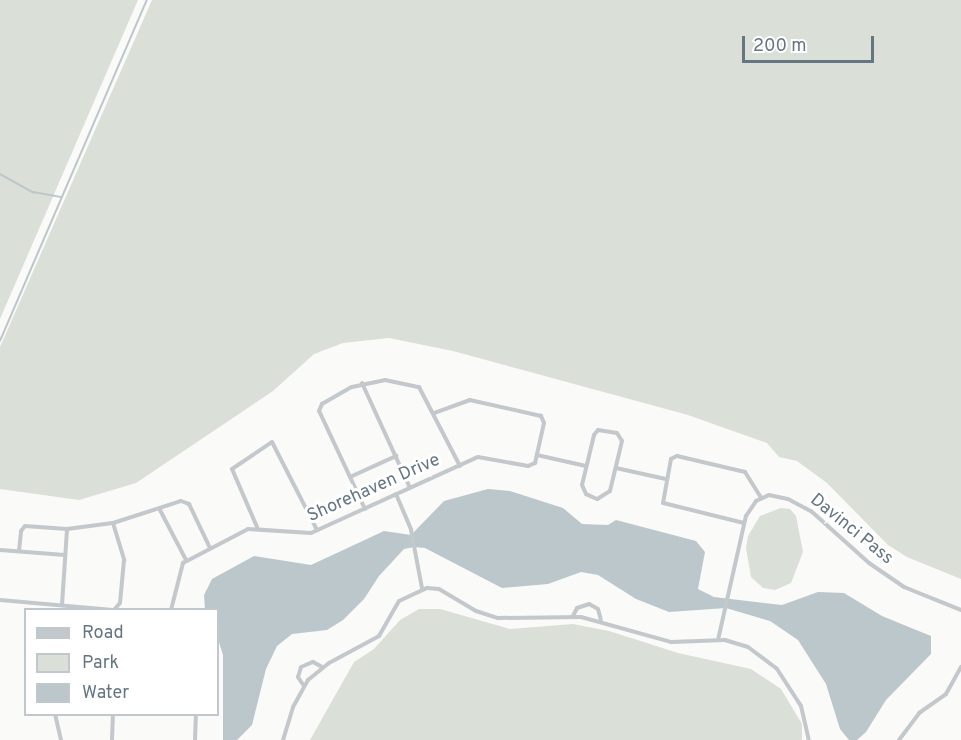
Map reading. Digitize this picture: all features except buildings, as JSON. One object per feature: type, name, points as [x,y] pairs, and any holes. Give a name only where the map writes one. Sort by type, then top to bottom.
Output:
[{"type":"street","points":[[365,508],[320,409],[336,395],[362,383],[385,380],[415,385],[425,393],[460,466]]},
{"type":"street","points":[[362,383],[411,488]]},
{"type":"street","points":[[435,413],[470,400],[539,415],[544,423],[537,455],[586,466]]},
{"type":"street","points":[[601,429],[621,437],[616,468],[609,492],[597,499],[584,490],[586,466],[594,435],[601,429]]},
{"type":"street","points":[[171,608],[180,570],[186,560],[257,527],[232,472],[236,465],[272,442],[317,530]]},
{"type":"street","name":"Shorehaven Drive","points":[[257,527],[296,535],[317,530],[482,456],[530,466],[537,455]]},
{"type":"street","points":[[350,477],[396,456]]},
{"type":"street","points":[[718,639],[744,524],[748,511],[761,498],[745,472],[677,456],[672,459],[662,499],[664,504],[744,524]]},
{"type":"street","points":[[616,468],[666,479]]},
{"type":"street","points":[[396,495],[411,530],[422,588]]},
{"type":"street","name":"Davinci Pass","points":[[761,498],[777,495],[811,511],[888,576],[961,610]]},
{"type":"street","points":[[19,552],[21,531],[26,526],[67,528],[113,523],[187,502],[210,548]]},
{"type":"street","points":[[160,510],[186,560]]},
{"type":"street","points":[[113,523],[124,560],[120,603],[114,608]]},
{"type":"street","points":[[62,605],[67,528]]},
{"type":"street","points":[[0,550],[65,555]]},
{"type":"street","points":[[283,740],[304,686],[322,667],[379,636],[399,601],[422,588],[439,589],[467,607],[498,618],[573,616],[600,620],[671,642],[718,639],[748,647],[777,669],[801,706],[809,740]]},
{"type":"street","points":[[0,600],[100,608]]},
{"type":"street","points":[[33,603],[33,608]]},
{"type":"street","points":[[573,616],[577,608],[589,604],[598,609],[600,620]]},
{"type":"street","points":[[304,686],[298,677],[303,665],[313,662],[322,667]]},
{"type":"street","points":[[899,740],[918,713],[946,694],[961,667]]},
{"type":"street","points":[[55,716],[61,740]]},
{"type":"street","points":[[112,740],[113,716]]},
{"type":"street","points":[[195,716],[195,740]]},
{"type":"green space","points":[[0,0],[138,0],[0,319]]},
{"type":"green space","points":[[152,0],[961,0],[961,579],[907,557],[888,545],[827,483],[797,461],[779,457],[767,443],[688,415],[453,351],[389,338],[343,343],[314,354],[273,391],[136,483],[79,500],[0,489],[0,347]]},
{"type":"green space","points":[[781,508],[790,509],[796,516],[803,552],[791,583],[775,590],[763,588],[751,577],[746,548],[748,536],[760,516]]},
{"type":"green space","points":[[419,609],[440,609],[510,629],[573,624],[609,631],[678,653],[751,669],[781,689],[802,724],[802,740],[310,740],[354,662],[374,649],[400,620]]},
{"type":"water","points":[[488,489],[510,491],[563,508],[582,524],[608,525],[616,520],[696,541],[705,552],[698,589],[714,597],[782,605],[818,592],[844,593],[882,616],[931,636],[931,654],[886,700],[866,732],[857,740],[849,740],[840,729],[826,684],[798,640],[770,621],[726,608],[669,612],[636,599],[598,575],[581,572],[548,584],[502,588],[425,548],[414,547],[404,549],[379,576],[364,599],[343,620],[327,630],[292,634],[277,646],[266,669],[252,725],[237,740],[223,740],[223,655],[219,642],[219,608],[205,608],[204,595],[212,579],[254,556],[311,565],[384,531],[411,535],[444,501]]},
{"type":"waterway","points":[[0,341],[147,0]]},
{"type":"waterway","points":[[0,174],[33,192],[62,197]]}]
